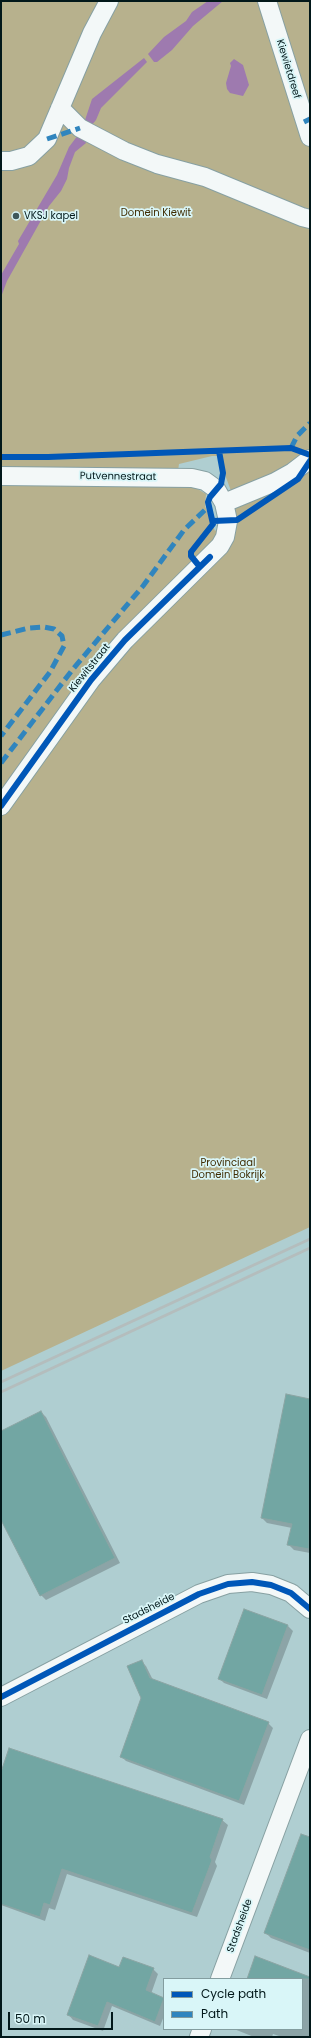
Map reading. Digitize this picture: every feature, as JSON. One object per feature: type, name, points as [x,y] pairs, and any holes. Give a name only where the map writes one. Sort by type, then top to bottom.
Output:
[{"type":"street","points":[[1,161],[11,161],[29,156],[47,139],[92,33],[109,1]]},
{"type":"street","name":"Kiewietdreef","points":[[267,1],[310,137]]},
{"type":"street","points":[[60,108],[80,128],[124,152],[157,164],[205,177],[302,218],[310,218]]},
{"type":"street","points":[[224,503],[275,482],[293,472],[310,459]]},
{"type":"street","name":"Putvennestraat","points":[[1,476],[192,478],[205,481],[216,490],[224,503]]},
{"type":"street","name":"Kiewitstraat","points":[[1,806],[91,680],[126,640],[220,546],[226,537],[228,521],[224,503]]},
{"type":"street","name":"Stadsheide","points":[[1,1697],[199,1594],[228,1584],[252,1582],[271,1585],[292,1593],[310,1609]]},
{"type":"street","name":"Stadsheide","points":[[220,1978],[310,1739]]},
{"type":"green space","points":[[1,1],[310,1],[310,1227],[1,1371]],"holes":[[[212,456],[218,456],[237,507],[215,531],[205,506],[206,494],[196,488],[176,485],[179,464]]]},
{"type":"shaded area","points":[[208,1],[223,1],[193,26],[172,50],[157,62],[154,62],[148,54],[164,37],[186,21],[192,12]]},
{"type":"shaded area","points":[[144,58],[147,62],[101,108],[96,120],[90,127],[84,123],[92,99]]},
{"type":"shaded area","points":[[234,59],[243,65],[249,85],[243,96],[230,93],[227,89],[226,83],[231,66],[230,63]]},
{"type":"shaded area","points":[[78,135],[84,139],[86,143],[75,152],[69,168],[67,179],[61,191],[49,206],[7,281],[1,297],[1,275],[19,244],[18,241],[57,175],[69,147]]},
{"type":"building","points":[[286,1394],[310,1399],[309,1549],[287,1545],[292,1524],[261,1518]]},
{"type":"building","points":[[41,1411],[115,1558],[40,1596],[1,1520],[1,1431]]},
{"type":"building","points":[[244,1609],[288,1625],[262,1695],[218,1679]]},
{"type":"building","points":[[142,1660],[150,1678],[269,1722],[239,1801],[120,1757],[141,1698],[127,1666]]},
{"type":"building","points":[[9,1748],[223,1819],[210,1857],[212,1860],[192,1913],[62,1869],[50,1905],[44,1903],[40,1917],[1,1904],[1,1772]]},
{"type":"building","points":[[301,1834],[310,1837],[310,1950],[264,1933]]},
{"type":"building","points":[[89,1955],[119,1967],[123,1957],[154,1968],[146,1990],[163,1998],[155,2022],[107,2002],[98,2026],[67,2015]]},
{"type":"building","points":[[255,1956],[310,1977],[310,1979],[303,1978],[247,1978]]},
{"type":"railway","points":[[1,1382],[310,1239]]},
{"type":"railway","points":[[1,1392],[310,1248]]},
{"type":"marked path","points":[[304,122],[310,119]]},
{"type":"marked path","points":[[47,139],[80,128]]},
{"type":"marked path","points":[[291,448],[297,436],[310,423]]},
{"type":"marked path","points":[[1,763],[73,669],[143,586],[184,530],[209,506]]},
{"type":"marked path","points":[[1,635],[29,628],[44,627],[54,629],[62,636],[64,646],[50,672],[1,736]]},
{"type":"cycle path","points":[[1,457],[48,457],[291,448],[310,455]]},
{"type":"cycle path","points":[[200,567],[191,556],[191,552],[213,524],[208,502],[210,497],[221,484],[223,473],[219,451]]},
{"type":"cycle path","points":[[213,521],[237,520],[298,479],[310,461]]},
{"type":"cycle path","points":[[1,806],[91,680],[125,640],[210,557]]},
{"type":"cycle path","points":[[1,1697],[199,1594],[228,1584],[252,1582],[271,1585],[291,1593],[310,1609]]},
{"type":"place","name":"VKSJ kapel","points":[[16,216]]},
{"type":"park label","name":"Domein Kiewit","points":[[156,213]]},
{"type":"park label","name":"Provinciaal Domein Bokrijk","points":[[228,1168]]}]
